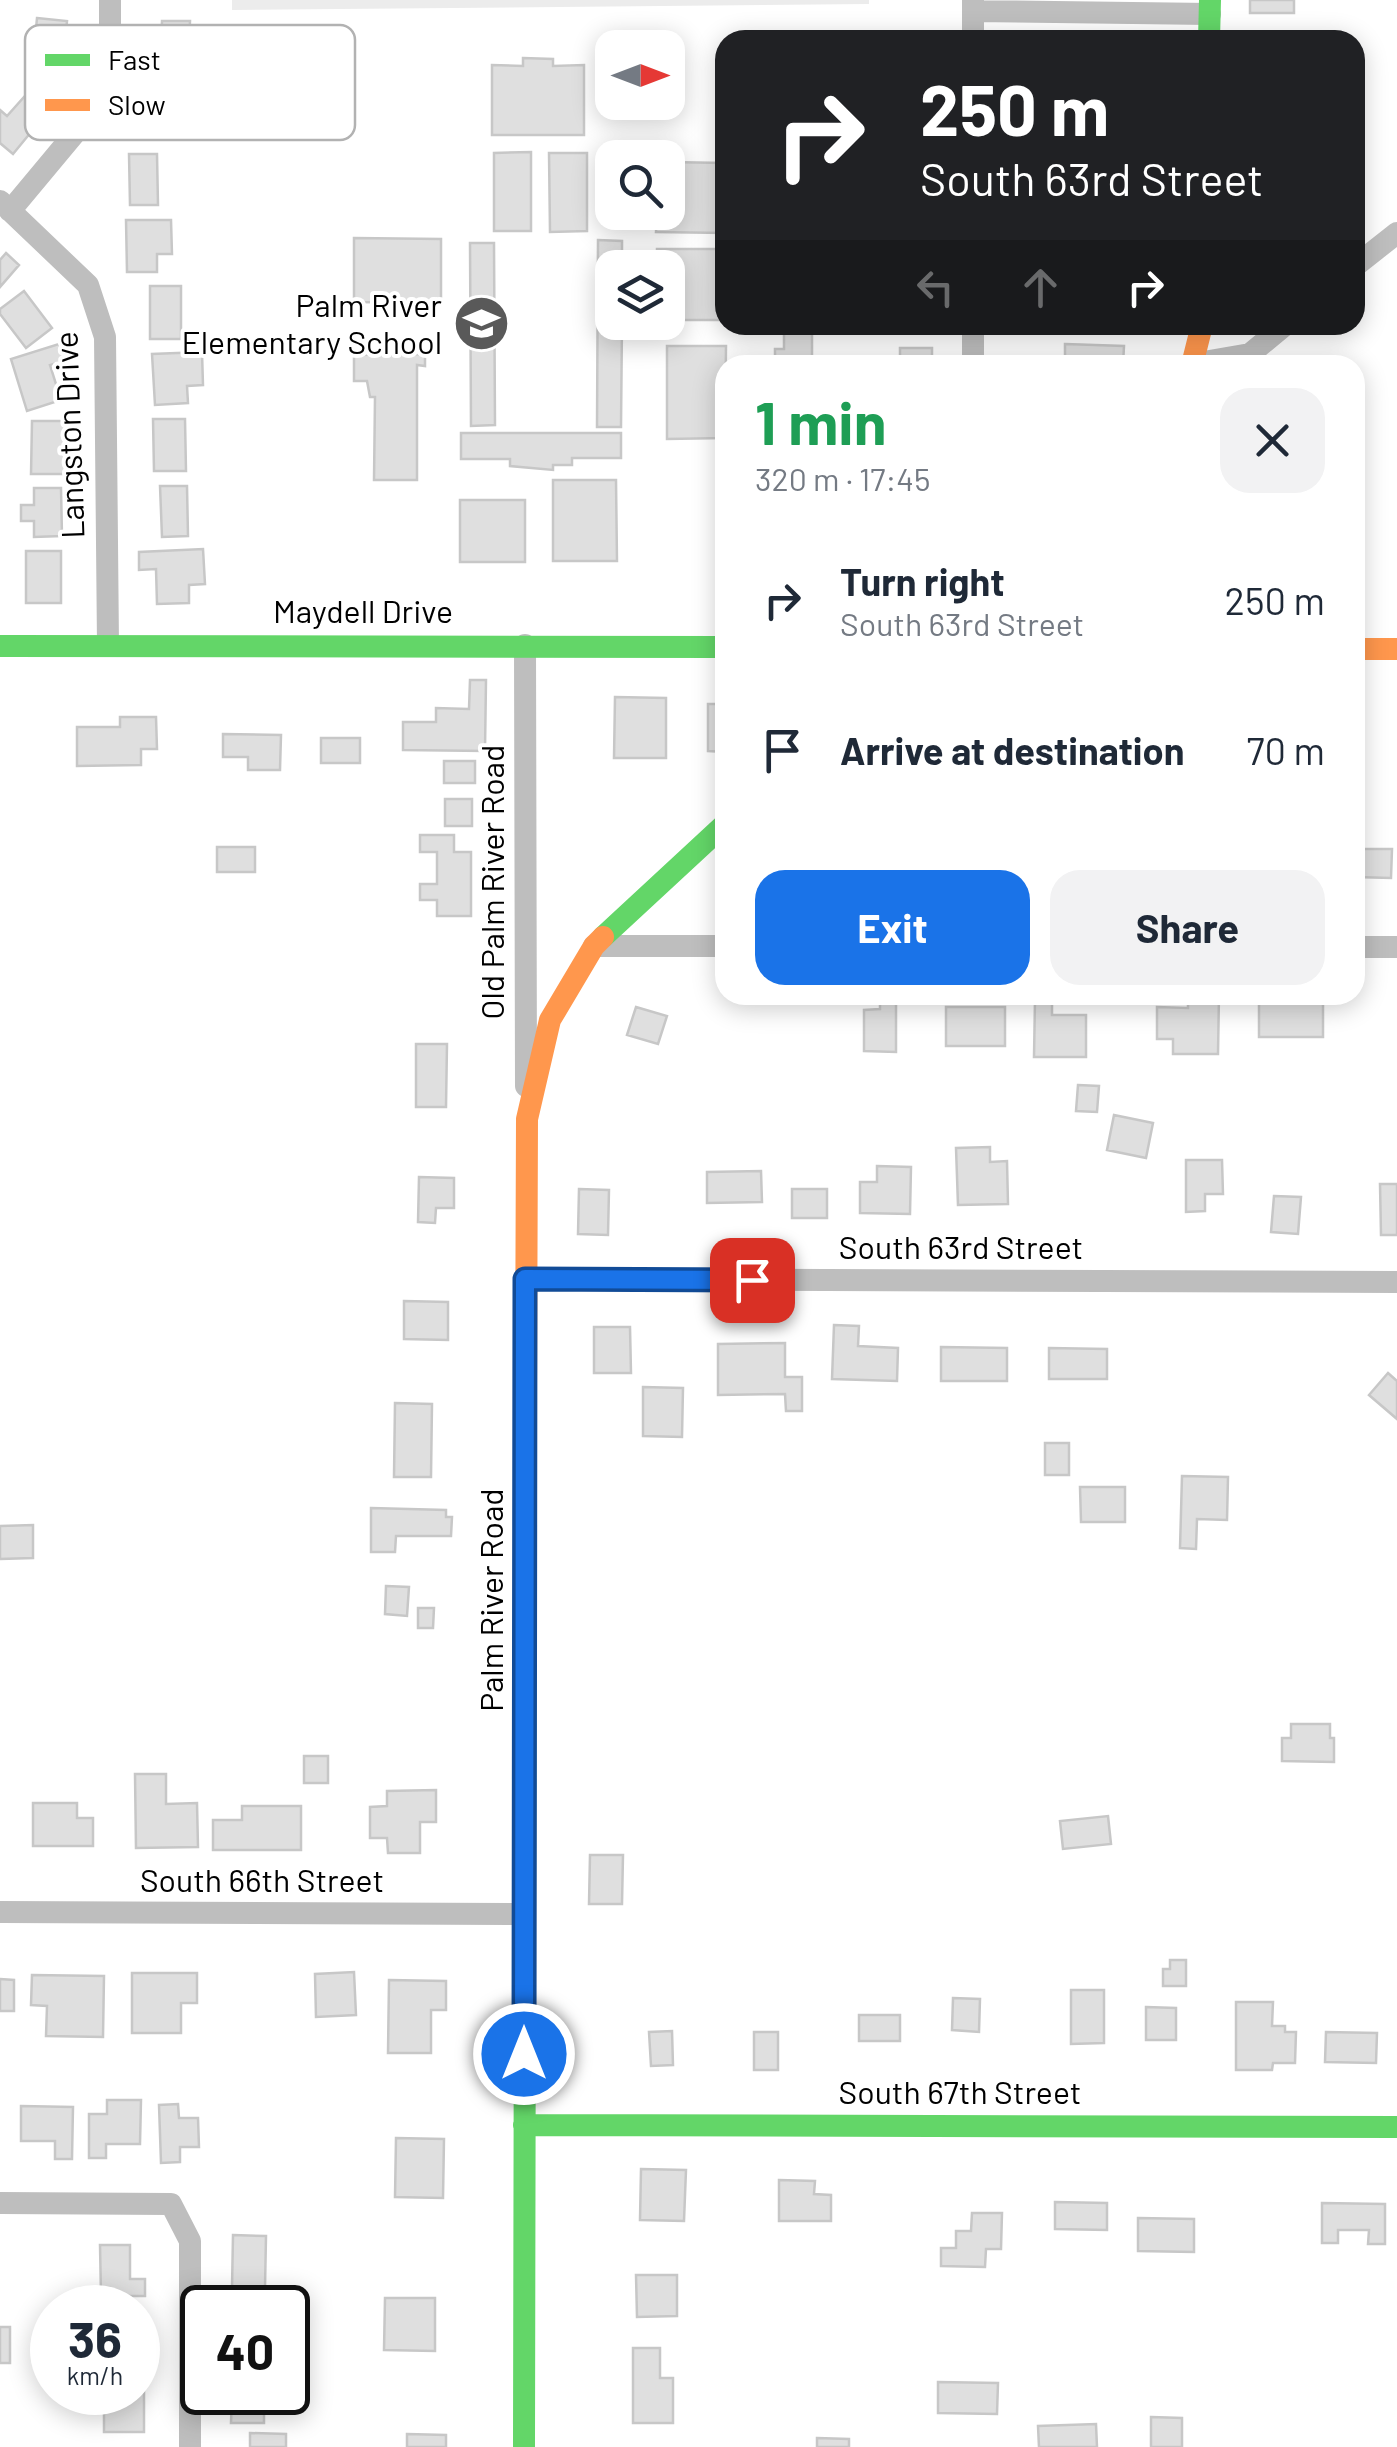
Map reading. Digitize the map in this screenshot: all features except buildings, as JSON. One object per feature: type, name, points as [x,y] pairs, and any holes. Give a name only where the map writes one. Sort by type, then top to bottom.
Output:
[{"type":"street","points":[[973,5],[1210,7]]},
{"type":"street","points":[[5,206],[66,140]]},
{"type":"street","name":"Langston Drive","points":[[5,206],[88,285],[104,337],[108,645]]},
{"type":"street","points":[[1365,258],[1397,233]]},
{"type":"street","points":[[1244,355],[1273,335]]},
{"type":"street","name":"Old Palm River Road","points":[[525,645],[526,1119]]},
{"type":"street","name":"Maydell Drive","points":[[0,646],[715,647]]},
{"type":"street","points":[[1365,649],[1397,649]]},
{"type":"street","name":"Palm River Road","points":[[524,2447],[526,1119],[550,1020],[594,946],[715,833]]},
{"type":"street","points":[[594,946],[715,946]]},
{"type":"street","points":[[1365,947],[1397,947]]},
{"type":"street","name":"South 63rd Street","points":[[525,1279],[1397,1282]]},
{"type":"street","name":"South 66th Street","points":[[0,1912],[524,1914]]},
{"type":"street","name":"South 67th Street","points":[[524,2124],[1397,2127]]},
{"type":"street","points":[[0,2203],[171,2204],[190,2241],[190,2447]]},
{"type":"shaded area","points":[[232,0],[869,0],[869,4],[232,10]]},
{"type":"traffic: fast","points":[[1209,30],[1210,0]]},
{"type":"traffic: fast","points":[[0,646],[715,647]]},
{"type":"traffic: fast","points":[[603,937],[715,833]]},
{"type":"traffic: fast","points":[[524,2447],[526,1384]]},
{"type":"traffic: fast","points":[[524,2125],[1397,2127]]},
{"type":"traffic: slow","points":[[1194,355],[1200,335]]},
{"type":"traffic: slow","points":[[1365,649],[1397,649]]},
{"type":"traffic: slow","points":[[526,1384],[527,1119],[550,1020],[603,937]]},
{"type":"place","name":"Palm River Elementary School","points":[[481,324]]},
{"type":"route","points":[[524,2054],[525,1279],[752,1280]]}]
